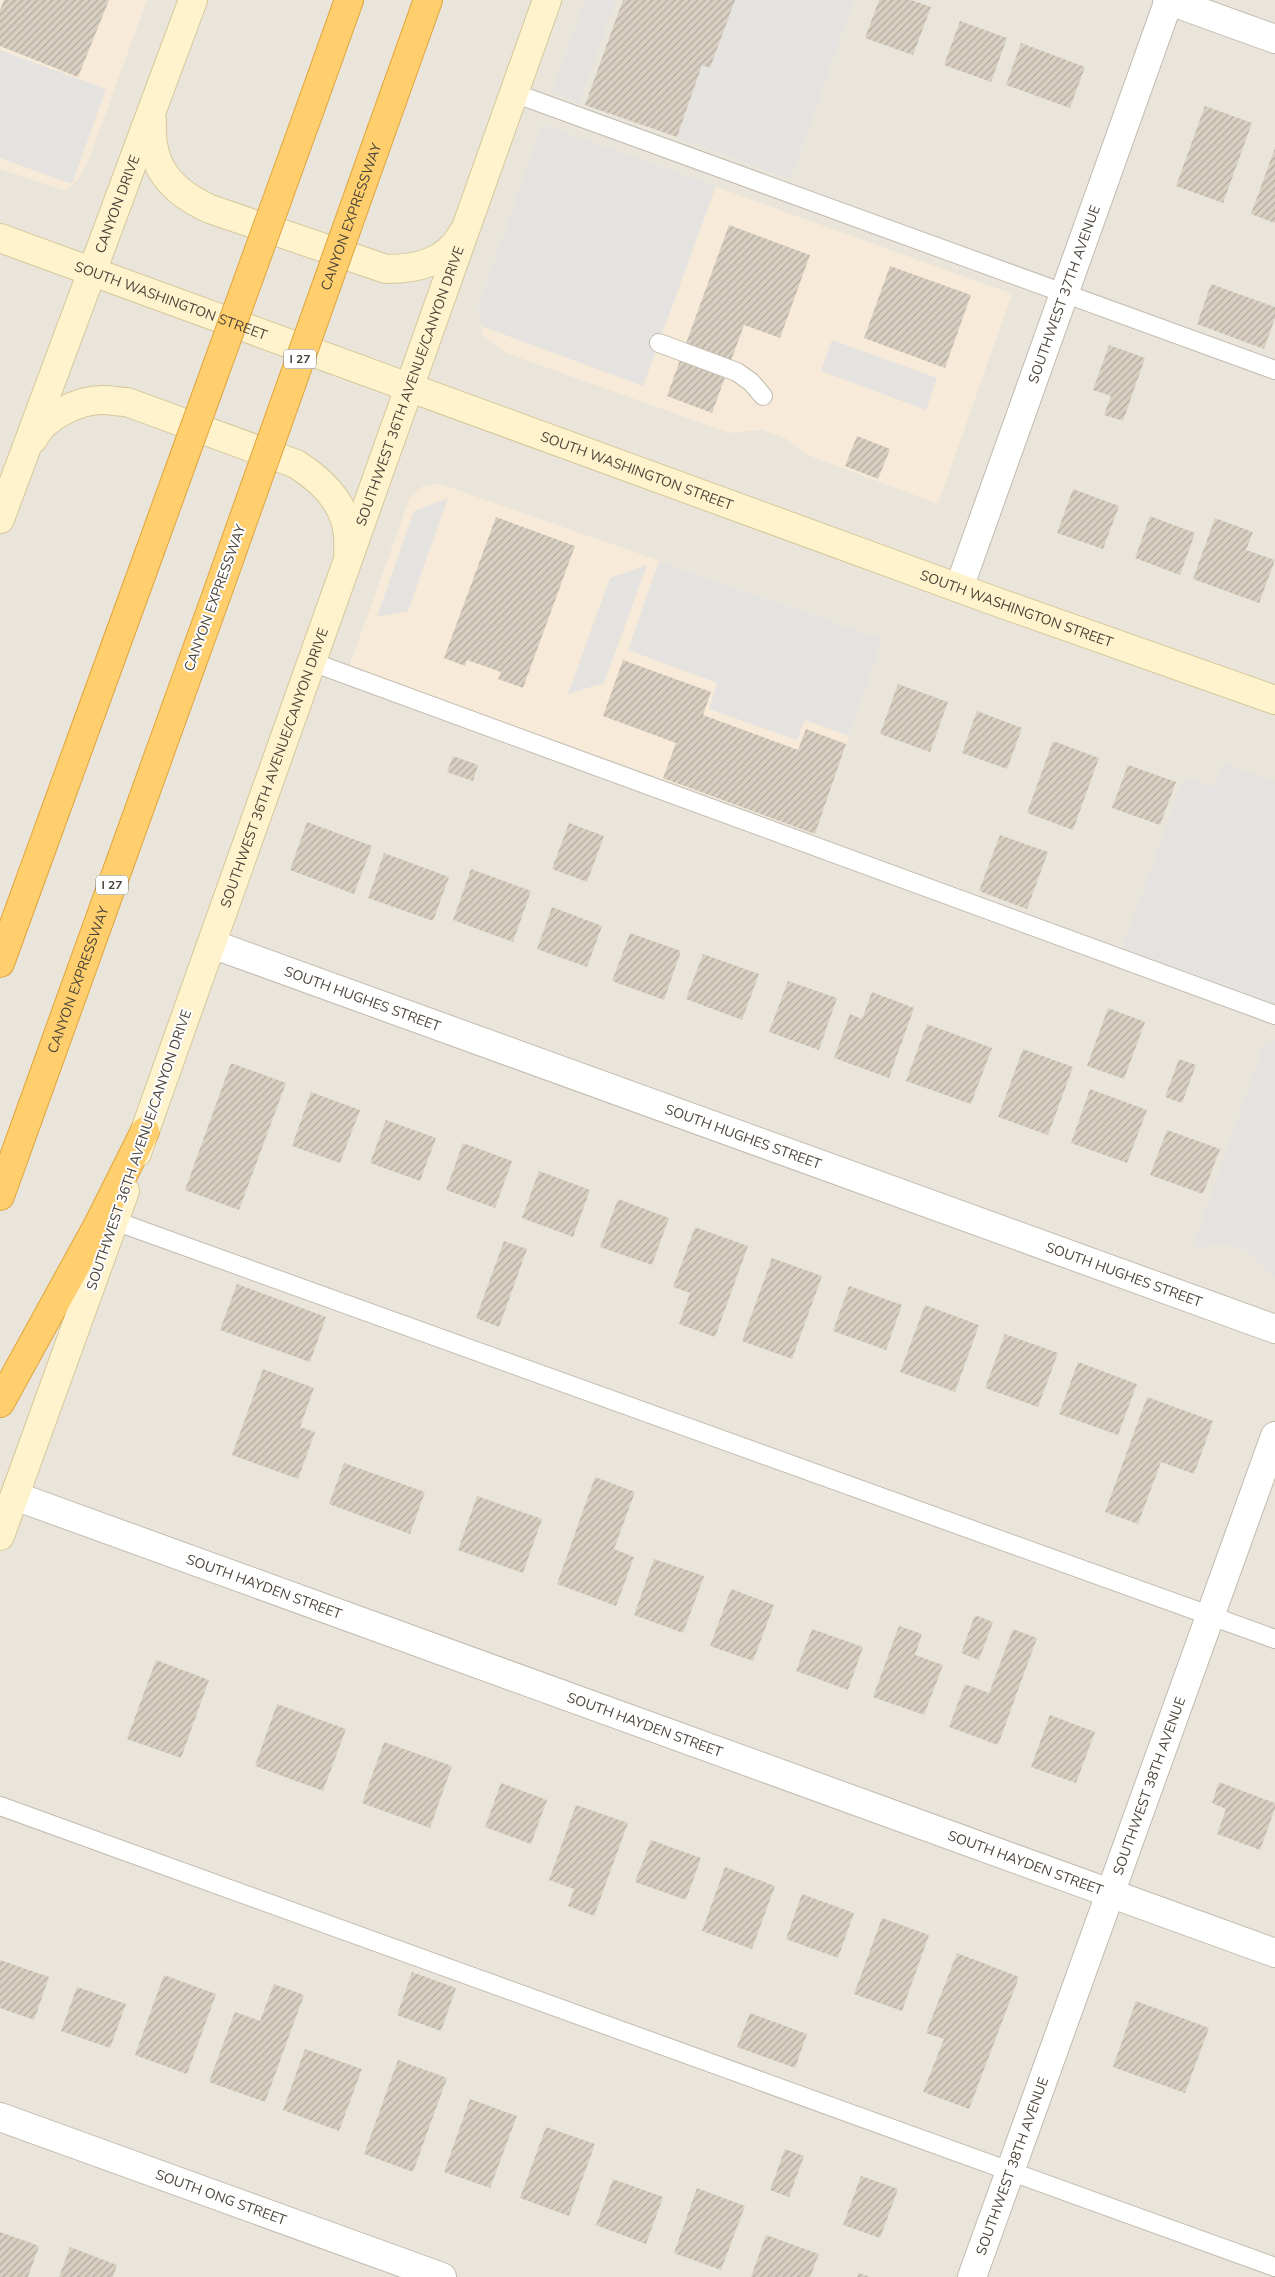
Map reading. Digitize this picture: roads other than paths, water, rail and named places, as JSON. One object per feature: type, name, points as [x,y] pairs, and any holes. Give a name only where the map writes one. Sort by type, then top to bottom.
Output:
[{"type":"highway","points":[[0,963],[349,0]]},
{"type":"highway","name":"CANYON EXPRESSWAY","points":[[0,1196],[428,0]]},
{"type":"highway","points":[[0,1403],[98,1225],[145,1131]]},
{"type":"main road","name":"CANYON DRIVE","points":[[0,519],[94,271],[193,0]]},
{"type":"main road","name":"SOUTHWEST 36TH AVENUE/CANYON DRIVE","points":[[0,1536],[115,1221],[145,1131],[547,0]]},
{"type":"main road","points":[[152,112],[151,137],[156,161],[170,182],[188,199],[210,209],[386,270],[412,269],[437,259],[458,242],[471,218]]},
{"type":"main road","name":"SOUTH WASHINGTON STREET","points":[[0,238],[959,588],[1275,700]]},
{"type":"main road","points":[[23,455],[36,433],[55,416],[77,404],[102,400],[127,402],[296,464],[318,477],[334,496],[345,517],[349,542],[346,566]]},
{"type":"street","points":[[1169,0],[1275,39]]},
{"type":"street","name":"SOUTHWEST 37TH AVENUE","points":[[959,588],[1169,0]]},
{"type":"street","name":"SOUTH HUGHES STREET","points":[[212,944],[1275,1329]]},
{"type":"street","name":"SOUTHWEST 38TH AVENUE","points":[[972,2277],[1212,1616],[1275,1436]]},
{"type":"street","name":"SOUTH HAYDEN STREET","points":[[15,1496],[1275,1953]]},
{"type":"street","name":"SOUTH ONG STREET","points":[[0,2117],[442,2277]]},
{"type":"lane","points":[[514,93],[1275,370]]},
{"type":"lane","points":[[659,343],[737,372],[751,382],[763,396]]},
{"type":"lane","points":[[312,662],[1275,1015]]},
{"type":"lane","points":[[115,1221],[1275,1639]]},
{"type":"lane","points":[[0,1806],[1275,2267]]}]
